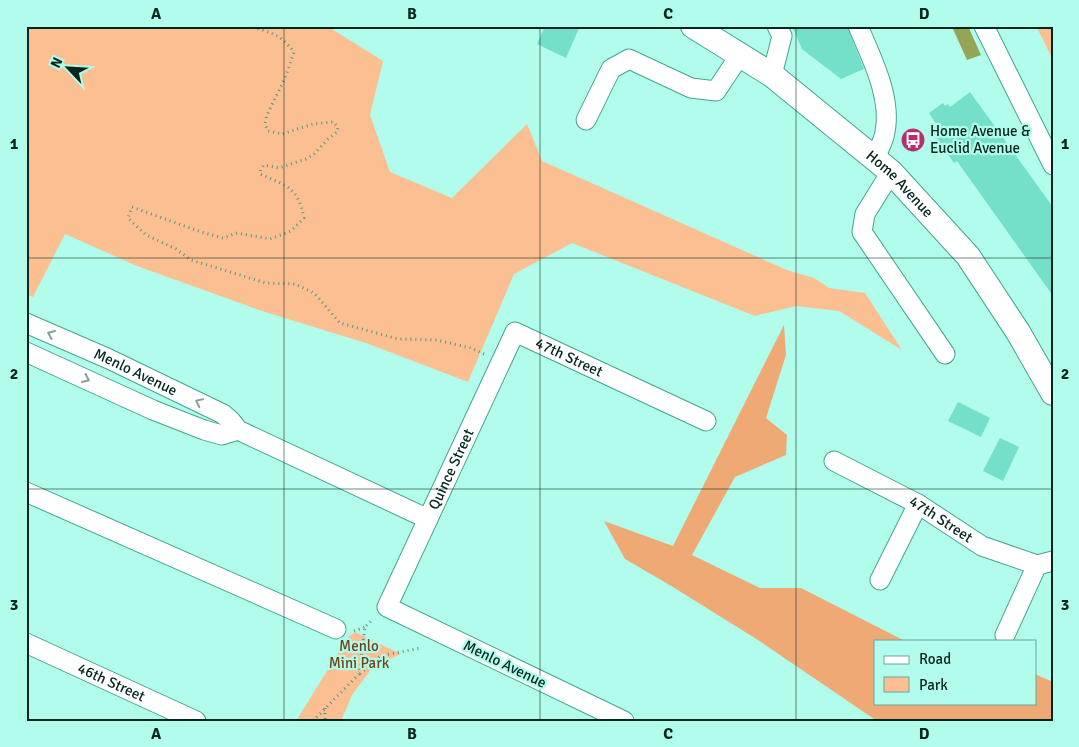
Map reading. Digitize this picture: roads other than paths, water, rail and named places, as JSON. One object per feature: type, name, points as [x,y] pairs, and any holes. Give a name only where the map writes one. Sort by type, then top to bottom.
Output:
[{"type":"main road","name":"Home Avenue","points":[[705,29],[740,55],[772,75],[883,165],[968,256],[1018,332],[1053,393]]},
{"type":"street","points":[[772,75],[782,36],[777,26]]},
{"type":"street","points":[[858,26],[879,74],[886,114],[883,165],[866,214],[862,232],[945,354]]},
{"type":"street","points":[[984,26],[1053,165]]},
{"type":"street","points":[[586,120],[611,69],[629,59],[691,88],[716,91],[740,55]]},
{"type":"street","name":"Menlo Avenue","points":[[26,323],[109,359],[223,414],[238,430],[428,519]]},
{"type":"street","name":"Quince Street","points":[[387,607],[515,332]]},
{"type":"street","name":"47th Street","points":[[515,332],[706,420]]},
{"type":"street","name":"Menlo Avenue","points":[[26,352],[154,410],[204,430],[222,435],[238,430]]},
{"type":"street","name":"47th Street","points":[[834,460],[918,504],[982,546],[1045,563]]},
{"type":"street","points":[[26,492],[336,629]]},
{"type":"street","points":[[880,580],[918,504]]},
{"type":"street","points":[[1005,635],[1045,563]]},
{"type":"street","name":"Menlo Avenue","points":[[387,607],[624,721]]},
{"type":"street","name":"46th Street","points":[[26,643],[196,721]]},
{"type":"place","name":"Home Avenue & Euclid Avenue","points":[[913,140]]},
{"type":"park label","name":"Menlo Mini Park","points":[[359,654]]}]
